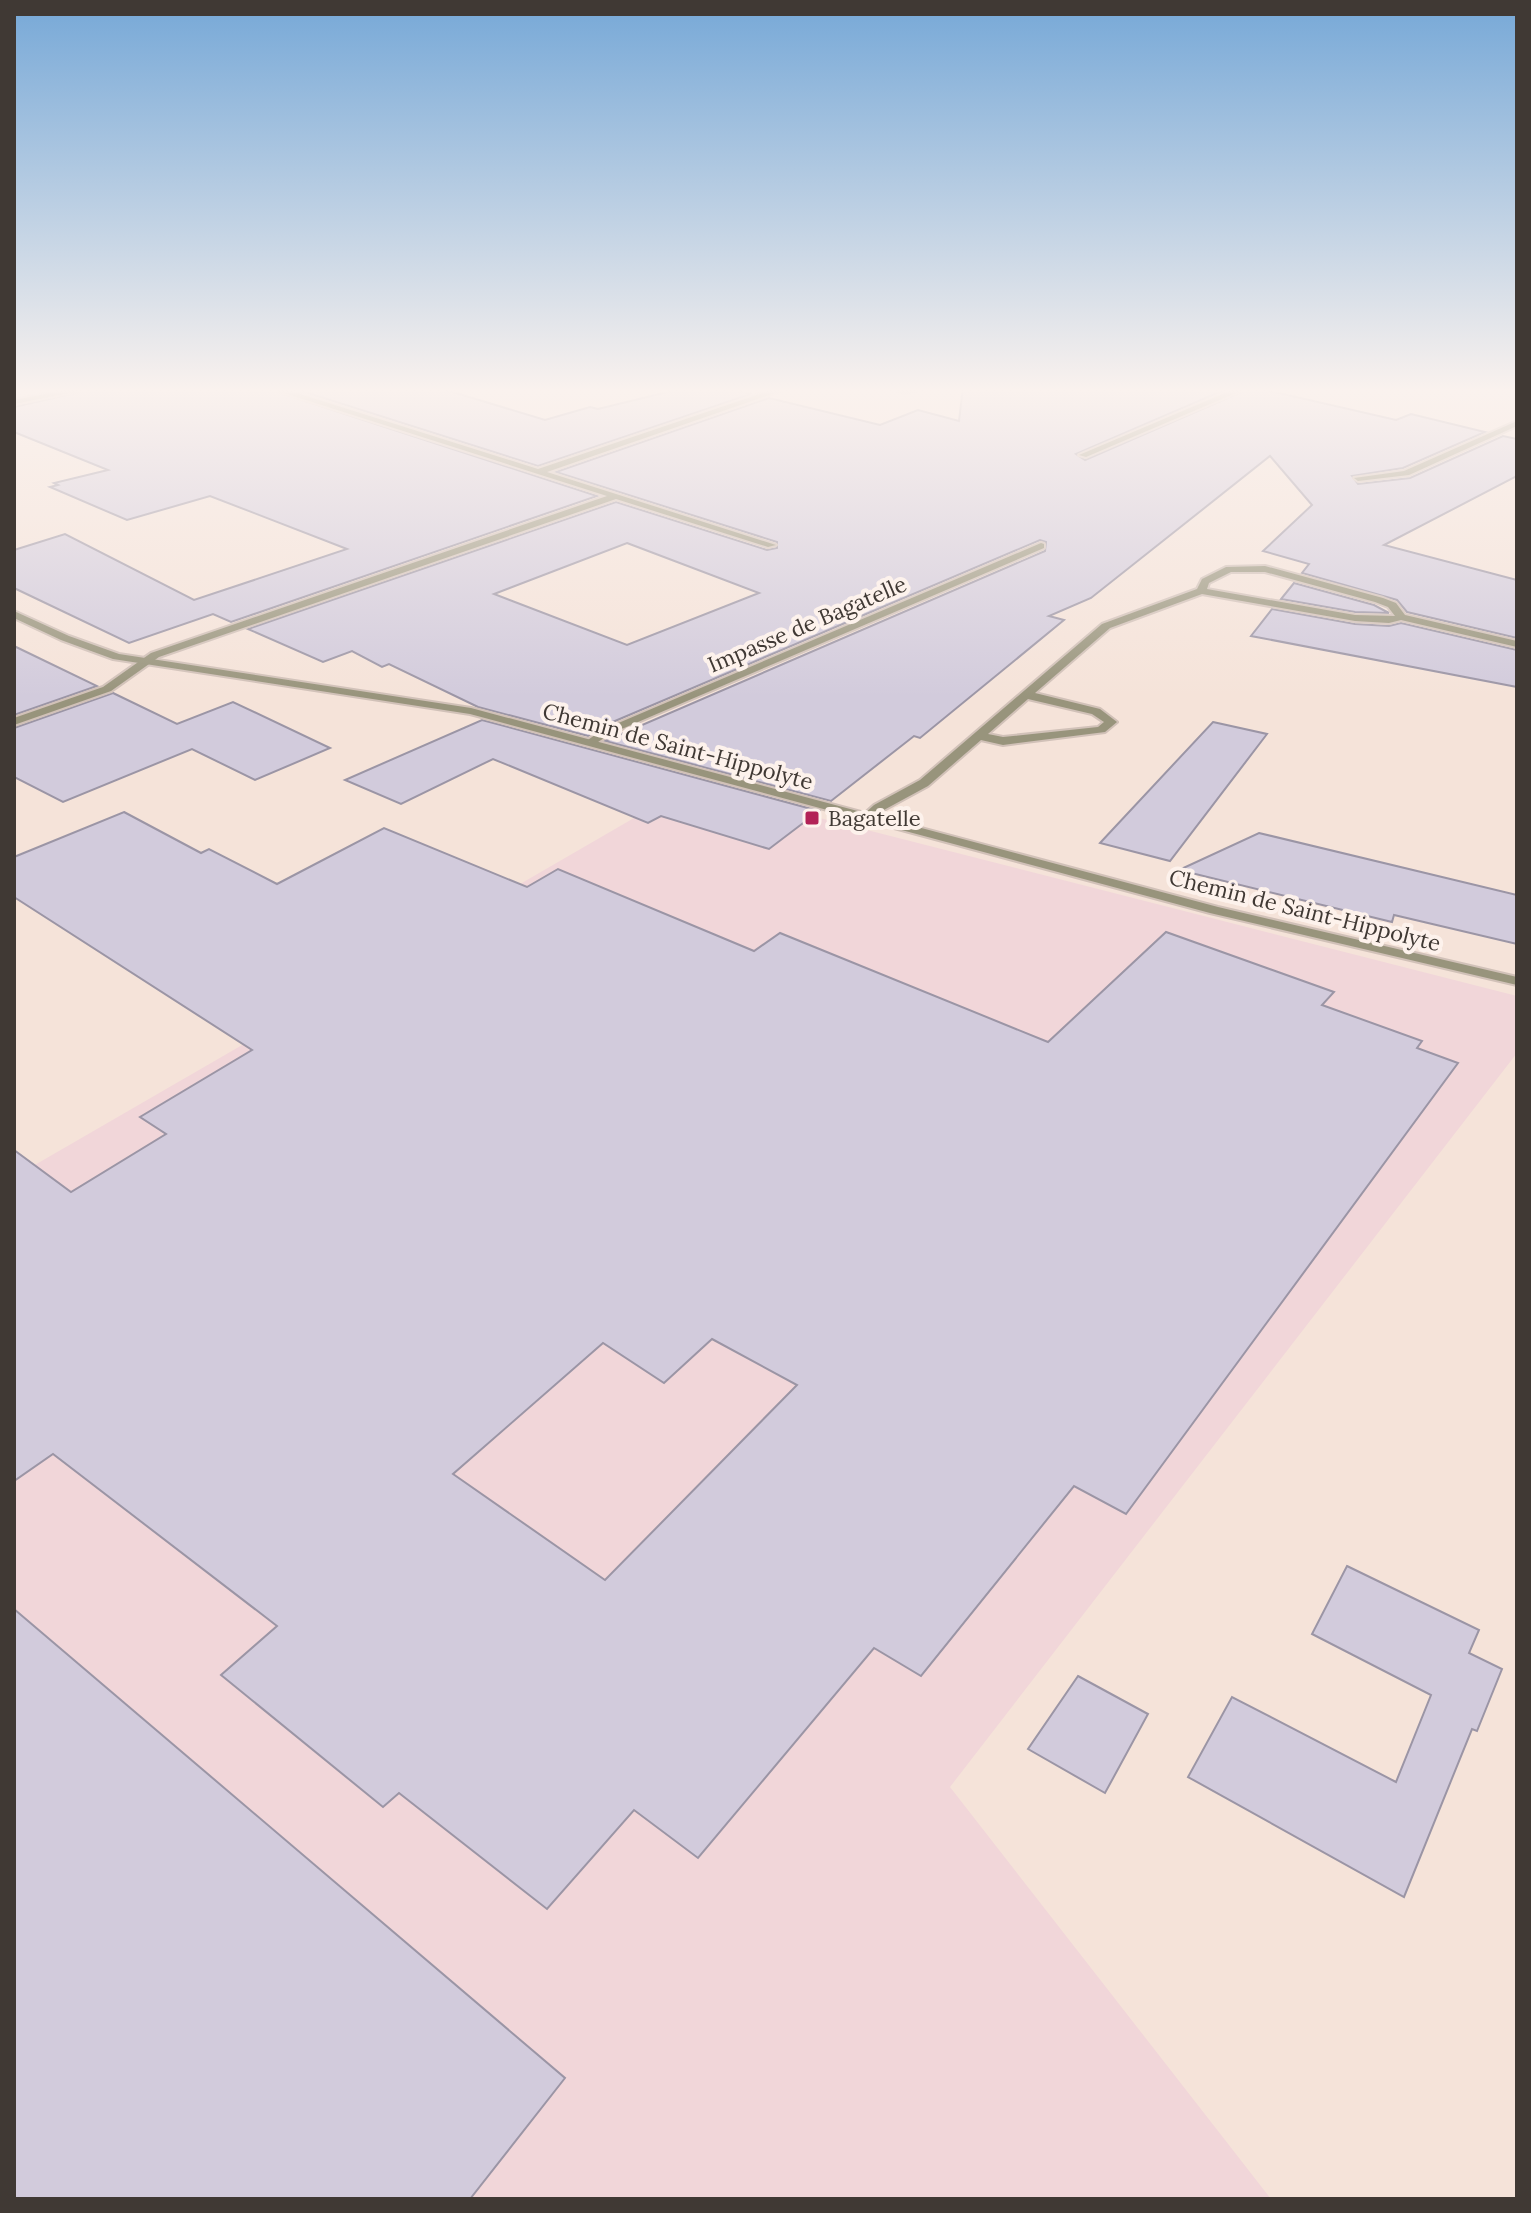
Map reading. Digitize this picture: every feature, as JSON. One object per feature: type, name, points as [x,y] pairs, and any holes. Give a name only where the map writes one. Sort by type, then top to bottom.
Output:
[{"type":"street","points":[[597,490],[771,545]]},
{"type":"street","points":[[14,722],[107,689],[155,655],[616,496]]},
{"type":"street","name":"Impasse de Bagatelle","points":[[591,742],[606,732],[1041,546]]},
{"type":"street","points":[[1201,591],[1205,581],[1229,569],[1265,569],[1379,600],[1392,605],[1401,617]]},
{"type":"street","points":[[867,818],[878,808],[924,783],[1106,626],[1201,591],[1355,618],[1389,620],[1401,617],[1517,644]]},
{"type":"street","name":"Chemin de Saint-Hippolyte","points":[[14,614],[93,649],[143,663],[430,703],[591,742],[1215,910],[1517,981]]},
{"type":"street","points":[[980,736],[1003,741],[1101,730],[1111,722],[1096,711],[1027,695]]},
{"type":"shaded area","points":[[691,785],[1517,996],[1517,1053],[950,1787],[1271,2199],[14,2199],[14,1177]]},
{"type":"building","points":[[58,490],[579,490],[597,496],[231,622],[213,614],[129,643],[14,588],[14,550],[65,534],[194,600],[347,549],[210,496],[127,520]]},
{"type":"building","points":[[614,490],[1227,490],[1091,598],[1049,616],[1064,620],[920,738],[914,736],[831,801],[605,741],[1045,551],[1046,542],[1040,540],[601,727],[588,736],[478,707],[389,664],[382,667],[352,651],[323,662],[248,629],[616,502],[767,550],[777,548],[777,542]],"holes":[[[627,543],[759,593],[627,645],[494,594]]]},
{"type":"building","points":[[1299,490],[1489,490],[1384,545],[1517,580],[1517,638],[1407,612],[1397,600],[1302,573],[1309,564],[1263,551],[1312,505]]},
{"type":"building","points":[[1294,583],[1374,605],[1389,613],[1355,612],[1281,599]]},
{"type":"building","points":[[1272,609],[1355,624],[1389,626],[1401,623],[1517,650],[1517,687],[1251,636]]},
{"type":"building","points":[[14,646],[97,686],[14,715]]},
{"type":"building","points":[[113,693],[177,724],[233,702],[330,748],[255,780],[192,749],[63,802],[14,777],[14,728]]},
{"type":"building","points":[[482,720],[819,811],[769,849],[661,816],[648,823],[493,759],[401,804],[345,780]]},
{"type":"building","points":[[1213,722],[1267,734],[1170,861],[1100,843]]},
{"type":"building","points":[[124,812],[201,853],[209,849],[277,884],[384,828],[527,887],[558,869],[754,951],[780,933],[1048,1042],[1166,932],[1334,992],[1322,1005],[1422,1041],[1417,1048],[1458,1063],[1126,1514],[1074,1486],[921,1676],[874,1648],[698,1858],[634,1810],[547,1909],[399,1793],[383,1807],[221,1675],[277,1626],[53,1454],[14,1481],[14,1150],[71,1192],[166,1134],[140,1117],[252,1050],[14,897],[14,857]],"holes":[[[712,1339],[797,1385],[605,1580],[453,1474],[603,1343],[664,1383]]]},
{"type":"building","points":[[1259,833],[1517,895],[1517,944],[1394,915],[1392,922],[1179,870]]},
{"type":"building","points":[[1347,1566],[1479,1630],[1469,1653],[1502,1669],[1477,1731],[1472,1729],[1404,1897],[1188,1777],[1232,1697],[1396,1782],[1431,1695],[1312,1634]]},
{"type":"building","points":[[14,1609],[565,2078],[470,2199],[14,2199]]},
{"type":"building","points":[[1078,1676],[1148,1714],[1105,1793],[1028,1749]]},
{"type":"place","name":"Bagatelle","points":[[812,818]]}]
